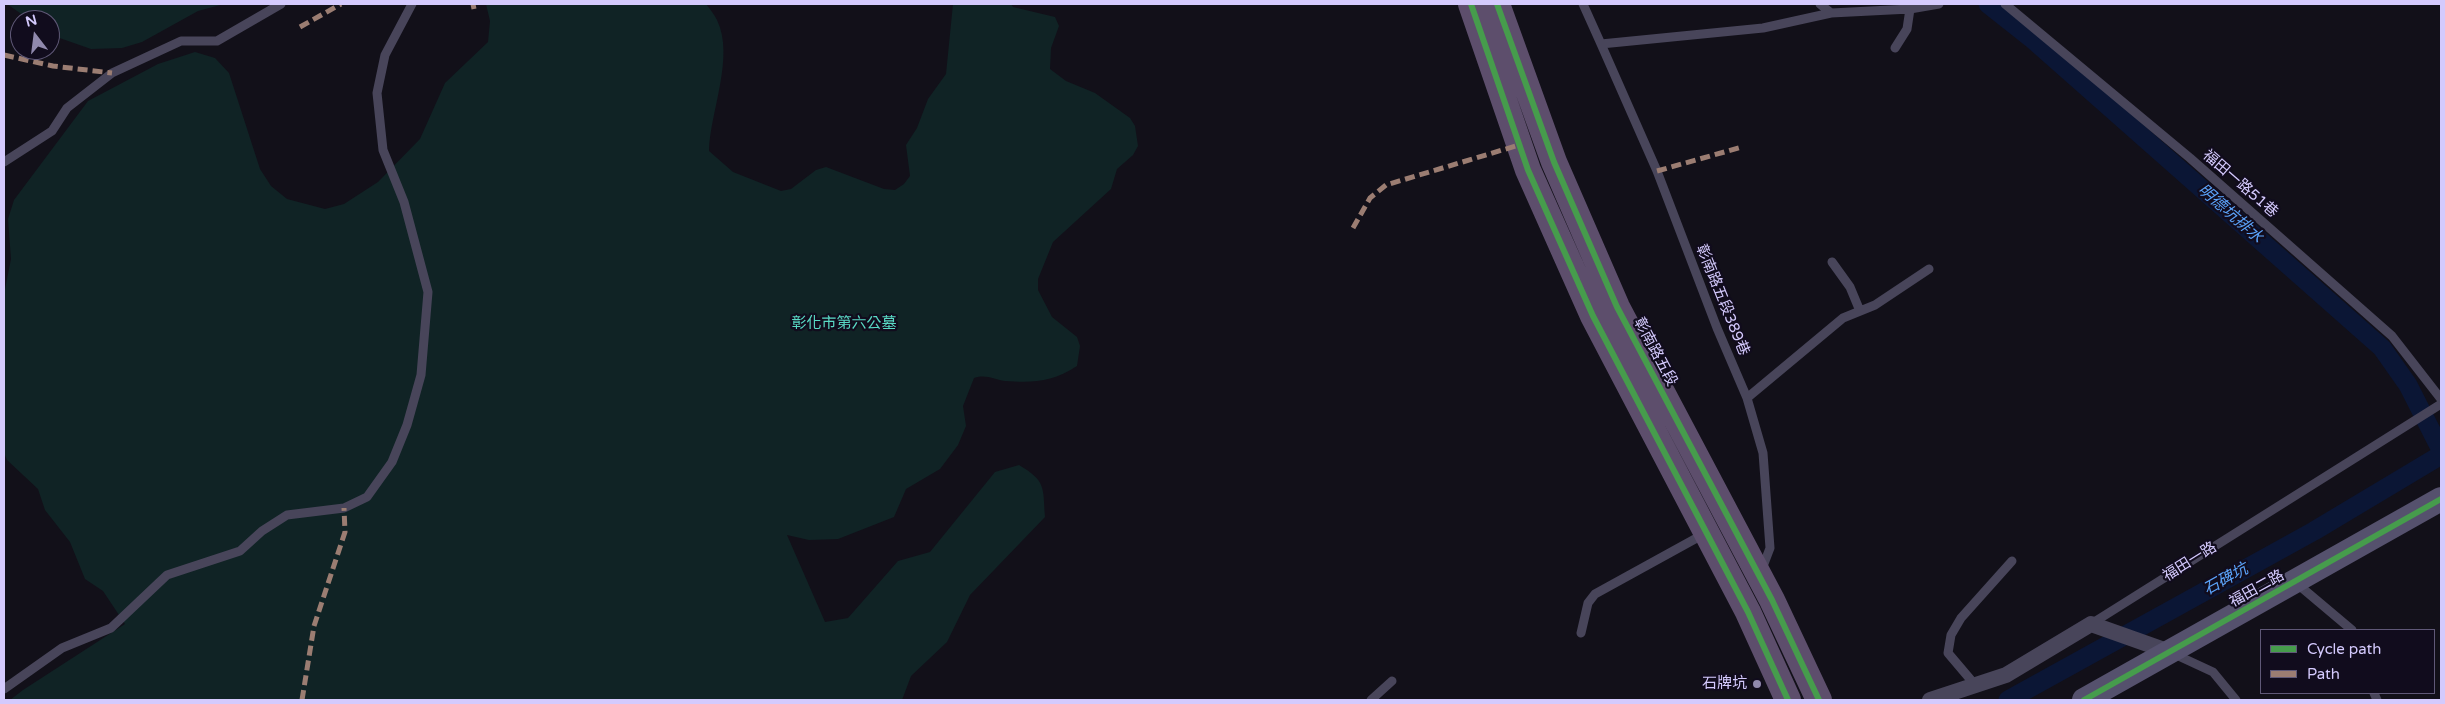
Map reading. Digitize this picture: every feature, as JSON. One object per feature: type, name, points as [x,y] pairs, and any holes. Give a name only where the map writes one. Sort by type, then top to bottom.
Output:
[{"type":"main road","points":[[1471,4],[1528,170],[1557,237],[1593,316],[1748,612],[1788,700]]},
{"type":"main road","name":"彰南路五段","points":[[1497,4],[1554,162],[1617,307],[1759,576],[1819,700]]},
{"type":"street","name":"福田二路","points":[[2084,700],[2441,499]]},
{"type":"street","points":[[2091,624],[2170,652]]},
{"type":"street","name":"福田一路","points":[[1930,700],[2006,675],[2091,624]]},
{"type":"lane","points":[[4,162],[52,131],[67,108],[112,74],[181,41],[217,41],[281,4]]},
{"type":"lane","points":[[4,689],[62,648],[111,628],[167,575],[240,551],[262,530],[286,515],[344,508],[367,497],[392,462],[407,425],[422,376],[428,292],[404,202],[383,150],[377,93],[385,55],[412,4]]},
{"type":"lane","name":"彰南路五段389巷","points":[[1582,4],[1657,171],[1717,328],[1747,398],[1763,453],[1770,548],[1759,576]]},
{"type":"lane","points":[[1820,4],[1831,14]]},
{"type":"lane","points":[[1601,44],[1763,28],[1831,14],[1910,9],[1939,4]]},
{"type":"lane","name":"福田一路51巷","points":[[2005,4],[2190,158],[2392,336],[2441,399]]},
{"type":"lane","points":[[1895,48],[1907,29],[1910,9]]},
{"type":"lane","points":[[1832,262],[1850,288],[1860,312]]},
{"type":"lane","points":[[1747,398],[1843,318],[1875,305],[1929,268]]},
{"type":"lane","name":"福田一路","points":[[2091,624],[2441,404]]},
{"type":"lane","points":[[1581,633],[1588,603],[1594,594],[1706,533]]},
{"type":"lane","points":[[1976,686],[1948,653],[1951,635],[1961,618],[2012,560]]},
{"type":"lane","points":[[2295,582],[2351,629]]},
{"type":"lane","points":[[2170,652],[2213,672],[2236,700]]},
{"type":"lane","points":[[1371,700],[1392,680]]},
{"type":"green space","points":[[7,4],[224,4],[198,11],[142,42],[122,48],[91,49],[60,38],[60,10],[16,10]]},
{"type":"green space","name":"彰化市第六公墓","points":[[486,4],[706,4],[717,20],[722,35],[723,51],[723,67],[709,151],[733,172],[781,191],[791,189],[816,170],[826,167],[884,189],[895,190],[904,184],[910,176],[906,145],[917,128],[928,99],[946,74],[953,4],[1011,4],[1013,7],[1055,17],[1059,26],[1051,48],[1050,69],[1066,81],[1095,93],[1130,118],[1135,126],[1138,146],[1133,155],[1117,169],[1111,189],[1053,242],[1038,279],[1038,290],[1052,317],[1077,337],[1080,346],[1077,366],[1051,378],[1034,381],[1005,381],[986,377],[974,378],[963,406],[966,426],[958,445],[940,469],[906,489],[894,517],[838,539],[809,540],[787,535],[825,622],[848,618],[898,561],[930,552],[995,472],[1019,465],[1034,476],[1039,481],[1043,492],[1045,517],[970,595],[947,642],[911,676],[902,700],[10,700],[125,624],[103,591],[85,579],[70,542],[45,510],[38,489],[7,460],[4,453],[4,294],[11,259],[8,219],[14,200],[88,101],[158,64],[195,52],[215,58],[229,73],[260,169],[271,186],[287,199],[325,209],[344,204],[378,182],[420,139],[445,83],[488,42],[490,21]]},
{"type":"waterway","name":"明德坑排水","points":[[1988,4],[2031,38],[2382,348],[2408,385],[2441,450]]},
{"type":"waterway","name":"石碑坑","points":[[2008,700],[2314,531],[2441,455]]},
{"type":"marked path","points":[[300,27],[341,4]]},
{"type":"marked path","points":[[473,4],[474,9]]},
{"type":"marked path","points":[[4,55],[53,66],[112,73]]},
{"type":"marked path","points":[[1353,228],[1370,198],[1386,185],[1519,145]]},
{"type":"marked path","points":[[1657,171],[1742,147]]},
{"type":"marked path","points":[[302,700],[314,626],[345,532],[344,508]]},
{"type":"cycle path","points":[[1471,4],[1528,170],[1593,316],[1748,612],[1788,700]]},
{"type":"cycle path","points":[[1497,4],[1554,162],[1617,307],[1772,600],[1819,700]]},
{"type":"cycle path","points":[[2084,700],[2441,499]]},
{"type":"place","name":"石牌坑","points":[[1757,684]]}]
